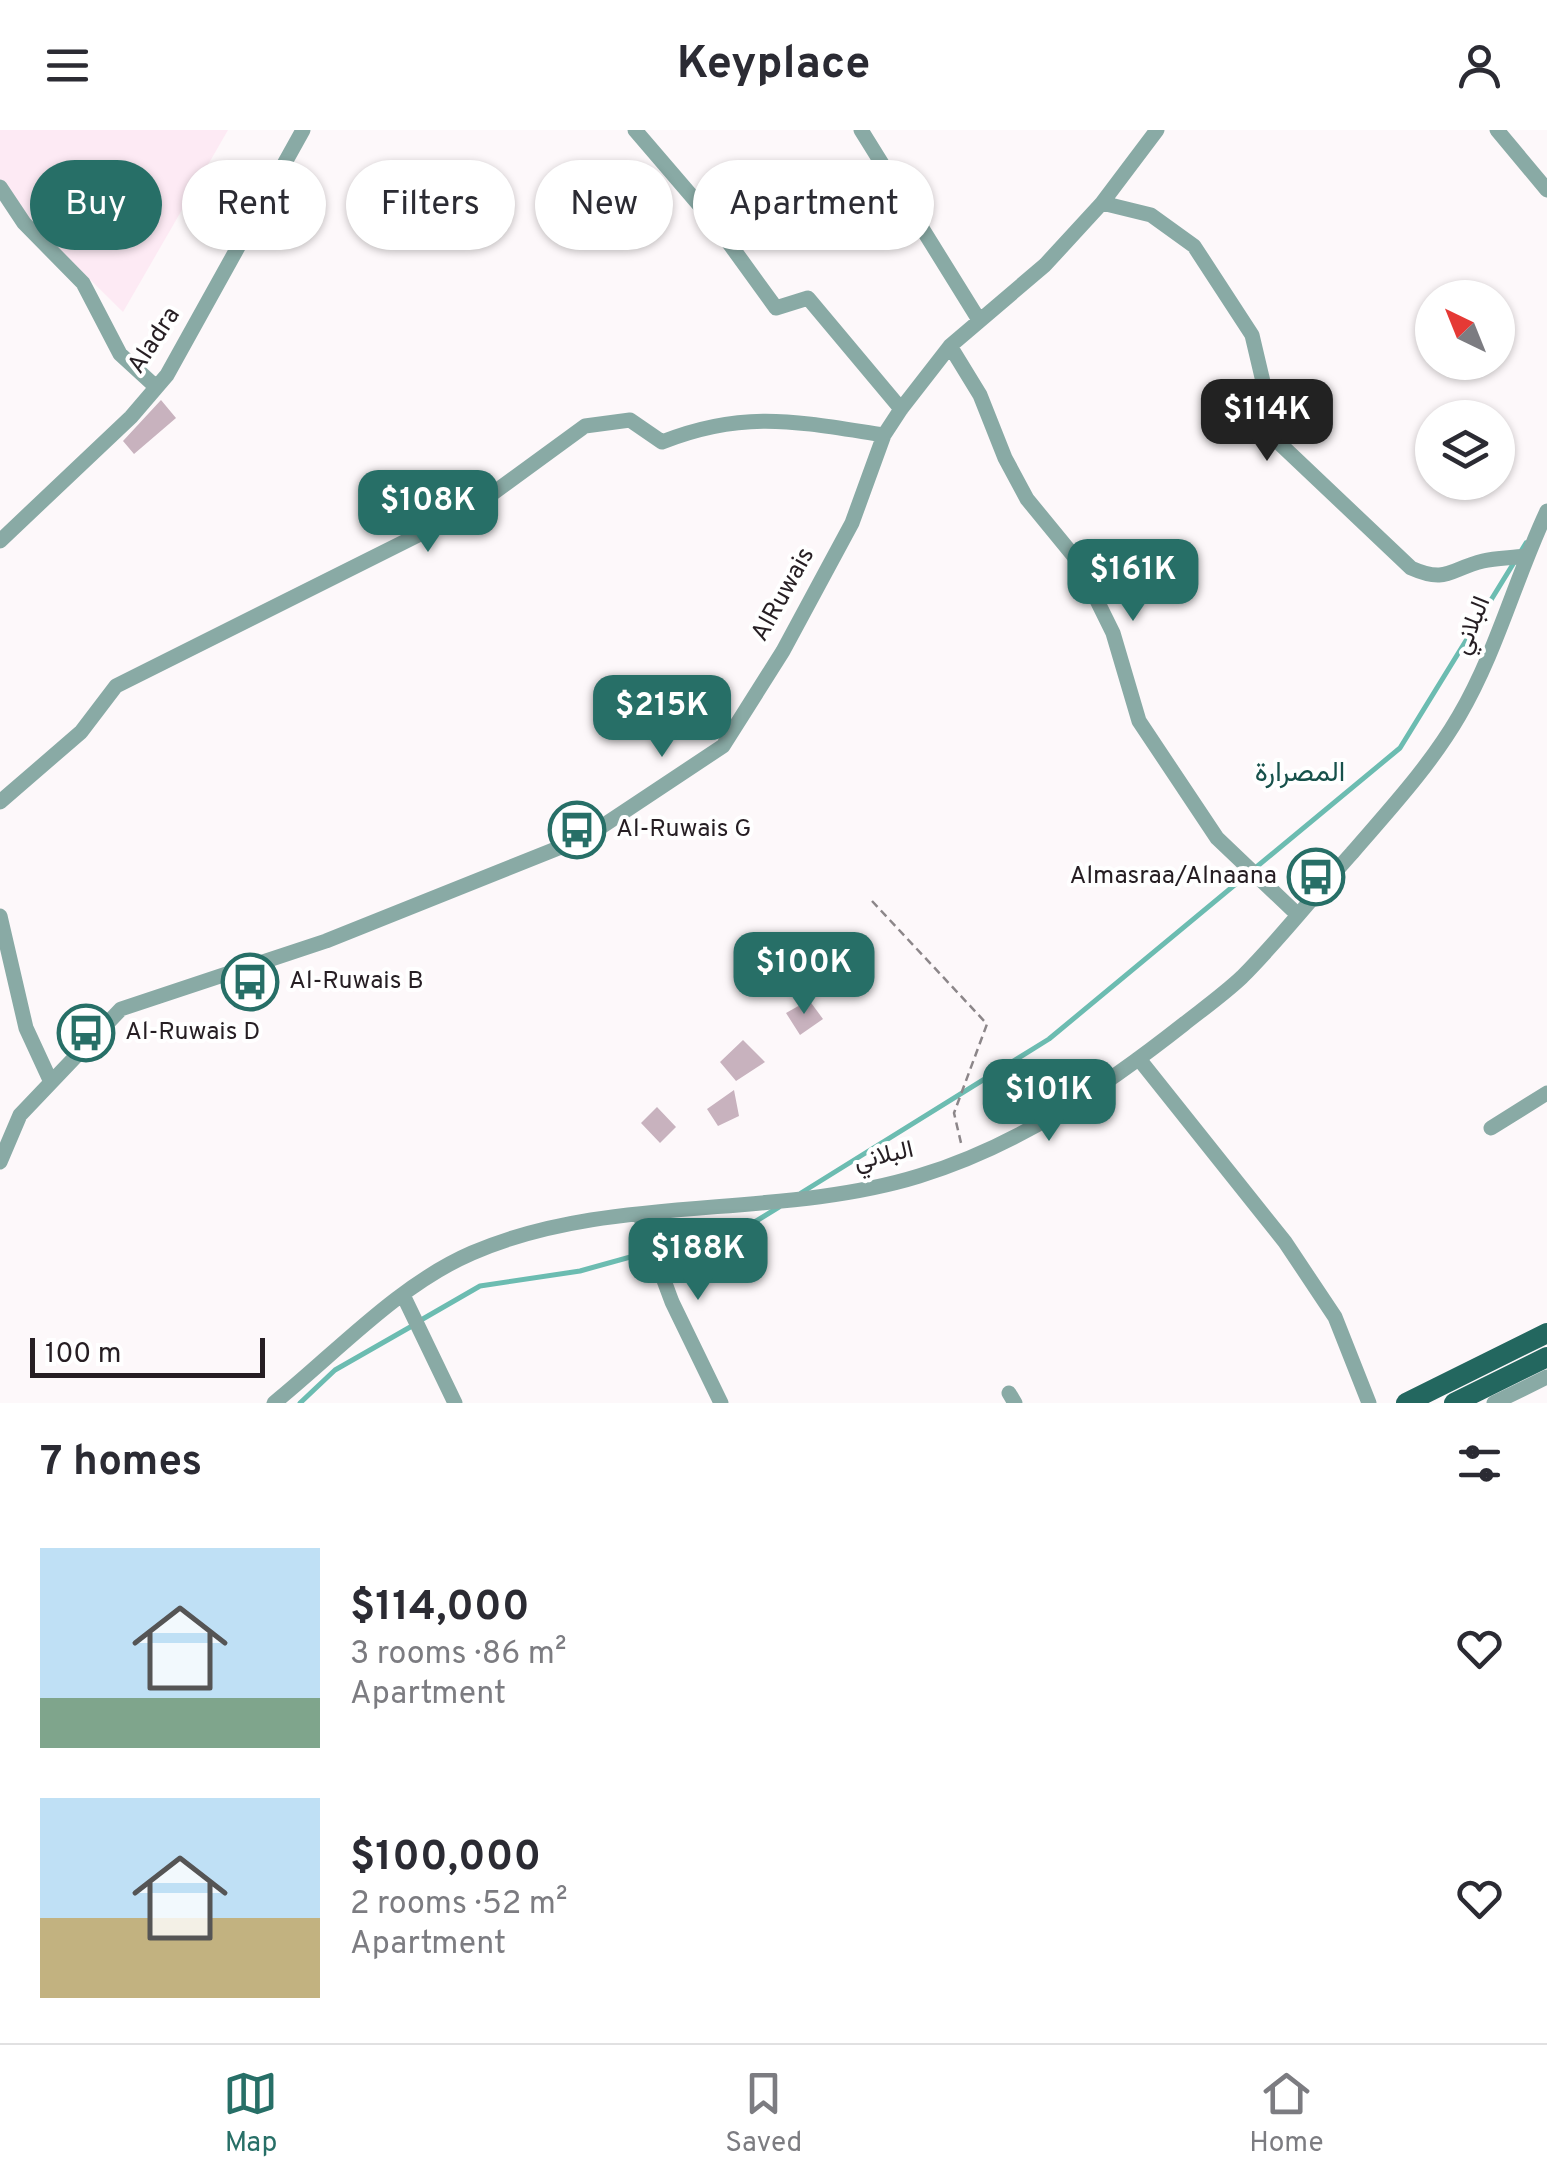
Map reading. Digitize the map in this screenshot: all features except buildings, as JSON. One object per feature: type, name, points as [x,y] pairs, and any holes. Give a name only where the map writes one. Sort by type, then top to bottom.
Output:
[{"type":"main road","points":[[1406,1403],[1547,1333]]},
{"type":"main road","points":[[1454,1403],[1547,1357]]},
{"type":"street","name":"Aladra","points":[[0,540],[131,417],[176,360],[303,130]]},
{"type":"street","points":[[635,130],[713,222],[776,308],[808,298],[901,409]]},
{"type":"street","points":[[861,130],[979,320]]},
{"type":"street","name":"AlRuwais","points":[[0,1162],[20,1115],[121,1010],[326,940],[586,837],[723,746],[784,651],[852,523],[884,435],[901,409],[950,346],[1045,265],[1102,204],[1157,130]]},
{"type":"street","points":[[1497,130],[1547,190]]},
{"type":"street","points":[[0,187],[24,222],[83,283],[120,354],[156,387]]},
{"type":"street","points":[[1102,204],[1152,215],[1194,246],[1252,335],[1276,442],[1411,568],[1432,578],[1480,562],[1525,556]]},
{"type":"street","points":[[950,346],[980,395],[1004,458],[1027,498],[1077,560],[1112,633],[1139,722],[1218,838],[1298,915]]},
{"type":"street","points":[[0,802],[81,732],[116,686],[474,507],[584,426],[630,420],[662,442],[704,426],[781,419],[884,435]]},
{"type":"street","name":"البلاني","points":[[274,1403],[403,1296],[469,1254],[544,1228],[863,1189],[919,1176],[965,1160],[1055,1116],[1139,1060],[1240,979],[1404,792],[1458,719],[1499,638],[1525,556],[1547,511]]},
{"type":"street","points":[[0,916],[26,1028],[50,1080]]},
{"type":"street","points":[[1139,1060],[1285,1242],[1334,1317],[1368,1403]]},
{"type":"street","points":[[1490,1128],[1547,1093]]},
{"type":"street","points":[[640,1216],[672,1302],[721,1403]]},
{"type":"street","points":[[403,1296],[456,1403]]},
{"type":"street","points":[[1494,1403],[1547,1377]]},
{"type":"path","points":[[872,901],[986,1024],[954,1113],[965,1160]]},
{"type":"shaded area","points":[[0,130],[228,130],[211,160],[182,160],[182,210],[162,244],[162,160],[30,160],[30,220],[0,182]]},
{"type":"shaded area","points":[[60,250],[159,250],[123,312]]},
{"type":"waterway","points":[[801,1193],[1049,1039],[1400,748],[1526,543]]},
{"type":"waterway","points":[[421,1320],[480,1286],[580,1271],[753,1223],[779,1207]]},
{"type":"waterway","points":[[300,1403],[335,1370],[412,1326]]},
{"type":"place","name":"Al-Ruwais G","points":[[577,830]]},
{"type":"place","name":"Almasraa/Alnaana","points":[[1316,877]]},
{"type":"place","name":"Al-Ruwais B","points":[[250,982]]},
{"type":"place","name":"Al-Ruwais D","points":[[86,1033]]},
{"type":"district","name":"المصرارة","points":[[1300,774]]}]
